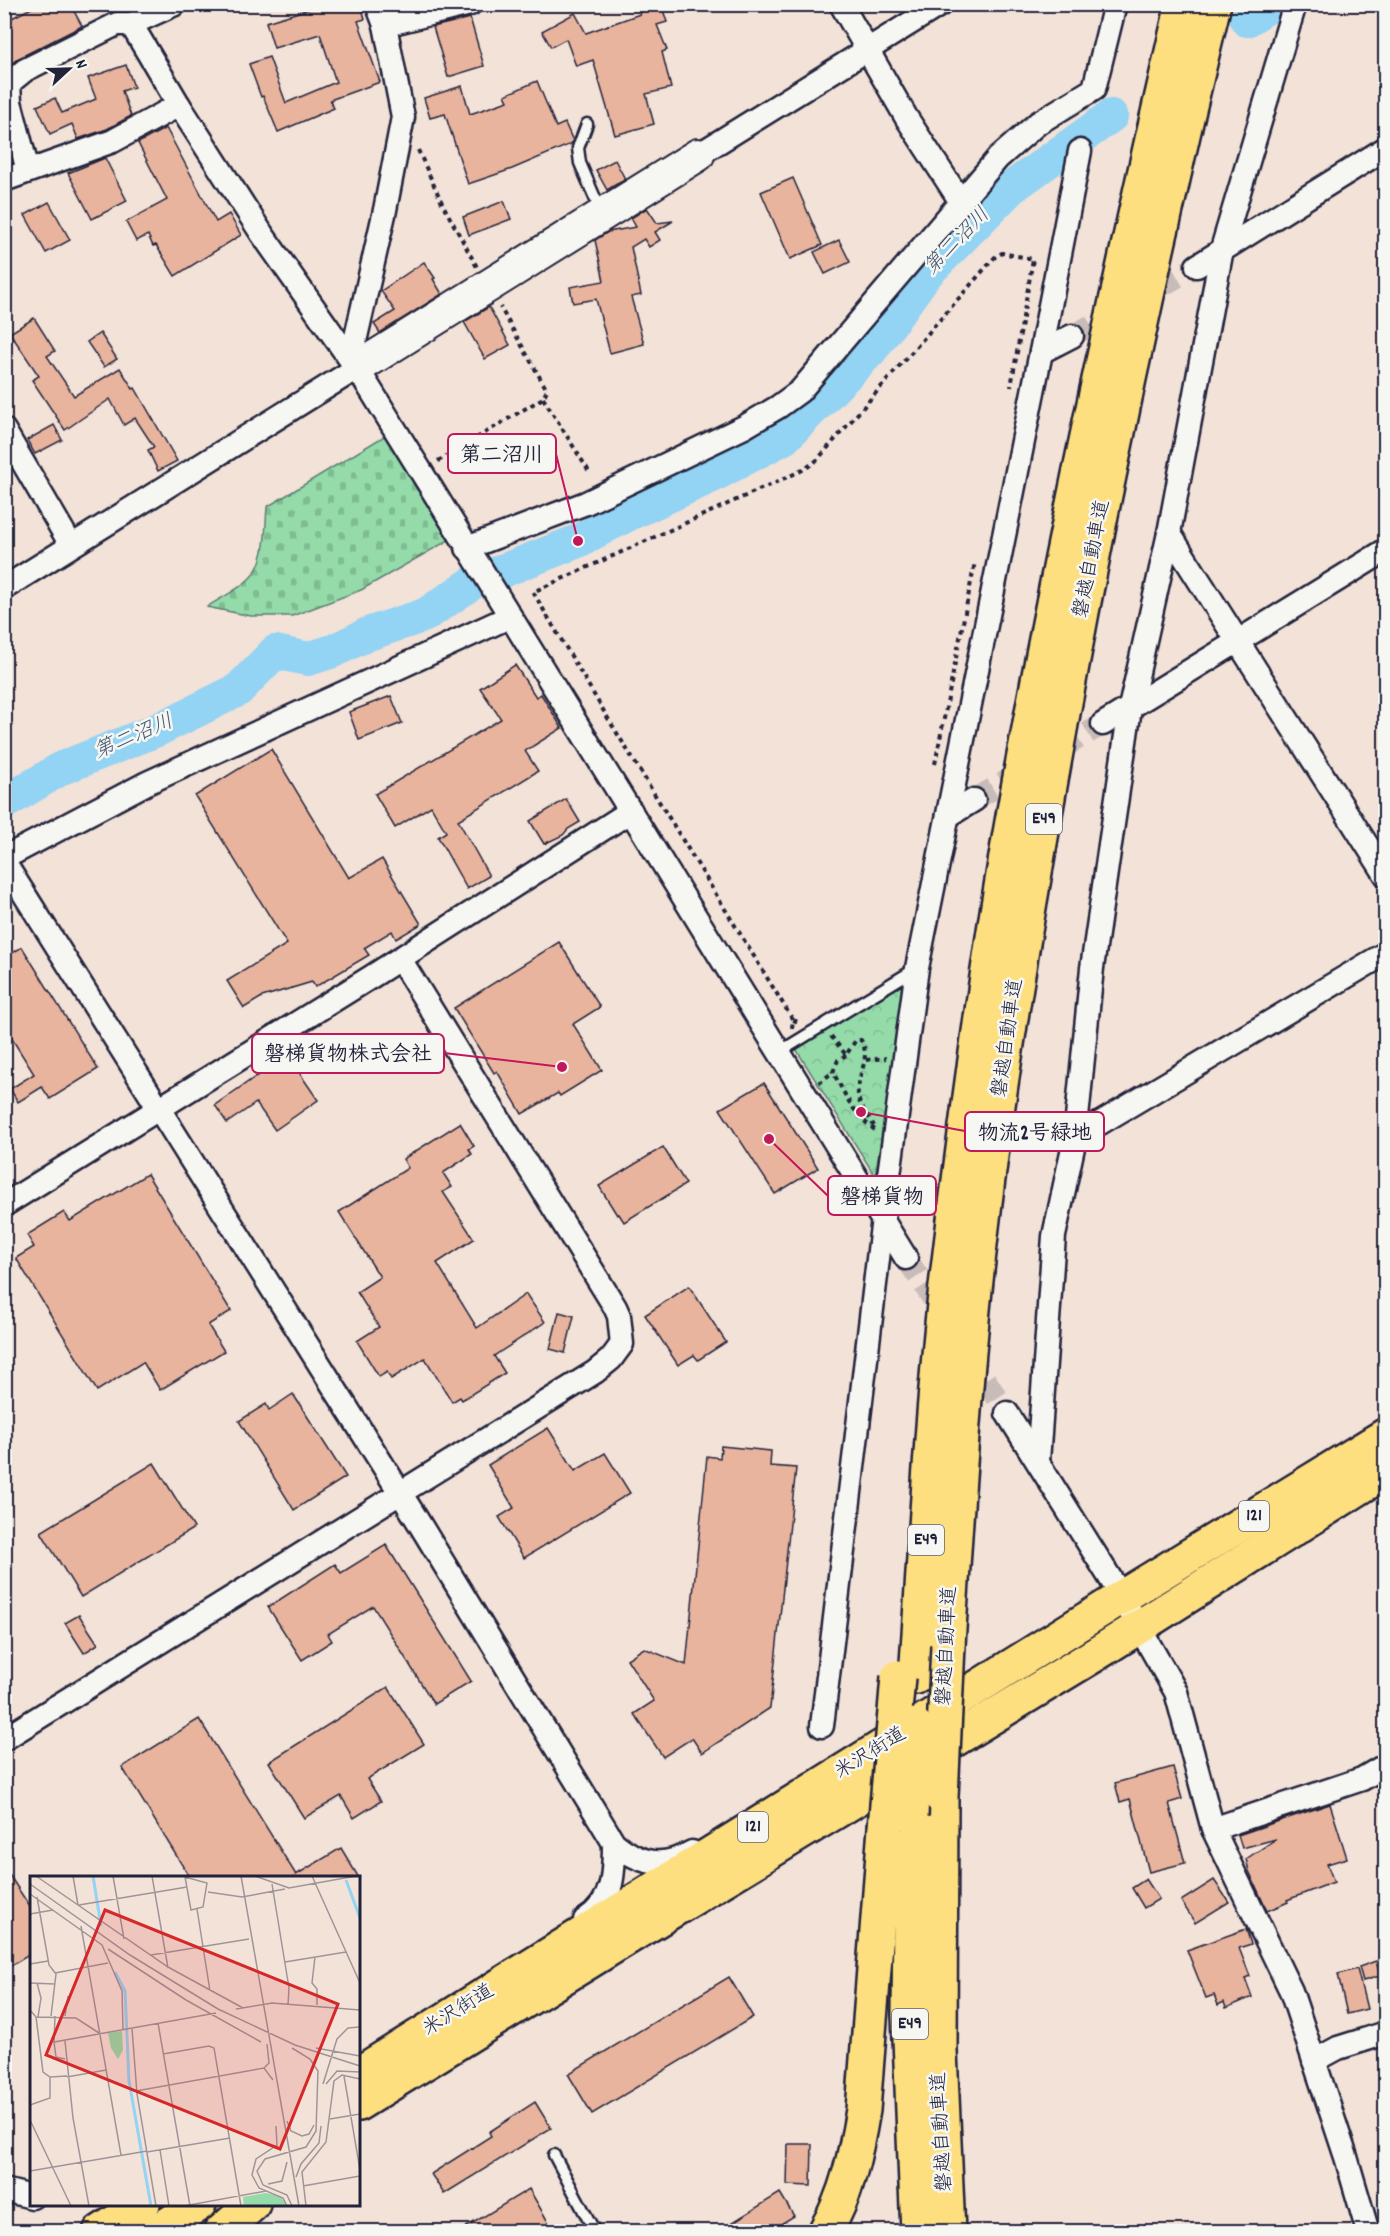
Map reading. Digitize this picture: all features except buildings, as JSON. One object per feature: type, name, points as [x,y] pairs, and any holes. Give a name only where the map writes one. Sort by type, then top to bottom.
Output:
[{"type":"highway","name":"磐越自動車道","points":[[918,2232],[898,1822],[907,1677],[949,1263],[990,964],[1011,830],[1048,627],[1102,365],[1183,4]]},
{"type":"highway","name":"磐越自動車道","points":[[948,2232],[940,2051],[941,1797],[948,1645],[964,1401],[978,1261],[1020,955],[1078,630],[1131,369],[1214,4]]},
{"type":"highway","name":"米沢街道","points":[[360,2073],[549,1953],[1386,1435]]},
{"type":"highway","name":"米沢街道","points":[[360,2103],[1139,1627],[1386,1471]]},
{"type":"highway","points":[[825,2232],[847,2181],[856,2151],[898,1822]]},
{"type":"highway","points":[[360,2124],[413,2085],[515,2019],[546,1989]]},
{"type":"highway","points":[[940,2051],[962,2232]]},
{"type":"highway","points":[[100,2232],[141,2206]]},
{"type":"highway","points":[[156,2232],[197,2206]]},
{"type":"highway","points":[[221,2232],[252,2206]]},
{"type":"street","points":[[28,171],[10,102],[9,84],[26,70],[117,24],[131,24],[175,4]]},
{"type":"street","points":[[354,364],[403,117],[386,25],[377,4]]},
{"type":"street","points":[[386,25],[470,4]]},
{"type":"street","points":[[842,4],[906,117],[962,202]]},
{"type":"street","points":[[4,588],[354,364],[603,215],[941,4]]},
{"type":"street","points":[[470,553],[586,503],[744,428],[800,391],[992,164],[1038,123],[1094,89],[1115,4]]},
{"type":"street","points":[[1038,1461],[1054,1236],[1075,1138],[1092,968],[1130,708],[1169,533],[1222,249],[1294,8]]},
{"type":"street","points":[[131,24],[179,105],[262,234],[354,364],[906,1258]]},
{"type":"street","points":[[4,180],[113,141],[179,105]]},
{"type":"street","points":[[1197,266],[1386,148]]},
{"type":"street","points":[[822,1726],[883,1221],[917,968],[1080,151]]},
{"type":"street","points":[[1041,352],[1072,336]]},
{"type":"street","points":[[4,430],[71,545]]},
{"type":"street","points":[[1169,533],[1236,642],[1386,875]]},
{"type":"street","points":[[1103,724],[1386,550]]},
{"type":"street","points":[[509,617],[147,783],[4,860],[400,1492],[614,1843],[634,1856],[651,1862],[666,1863],[693,1851],[800,1784],[817,1780],[826,1782]]},
{"type":"street","points":[[948,816],[974,800]]},
{"type":"street","points":[[4,1205],[400,959],[631,811]]},
{"type":"street","points":[[1075,1138],[1386,953]]},
{"type":"street","points":[[4,1738],[596,1372],[622,1344],[622,1333],[615,1307],[400,959]]},
{"type":"street","points":[[1007,1413],[1122,1597],[1176,1692],[1213,1830],[1291,1991],[1368,2232]]},
{"type":"street","points":[[1213,1830],[1362,1779],[1386,1765]]},
{"type":"street","points":[[549,1953],[560,1936],[590,1917],[608,1896],[614,1869],[614,1843]]},
{"type":"street","points":[[1314,2061],[1338,2048],[1386,2033]]},
{"type":"street","points":[[4,2190],[30,2196]]},
{"type":"lane","points":[[587,124],[578,148],[580,163],[603,215]]},
{"type":"lane","points":[[780,1051],[917,968]]},
{"type":"lane","points":[[554,2155],[595,2232]]},
{"type":"path","points":[[804,1024],[793,1020],[533,592],[805,470],[817,460],[995,257],[1002,253],[1033,260],[1010,394]]},
{"type":"path","points":[[543,398],[590,473]]},
{"type":"path","points":[[933,773],[977,554]]},
{"type":"path","points":[[780,1051],[793,1020]]},
{"type":"path","points":[[823,1025],[846,1055]]},
{"type":"path","points":[[814,1087],[833,1072],[838,1060],[846,1055],[856,1040],[861,1040],[866,1048],[866,1060],[858,1079],[860,1101],[877,1131]]},
{"type":"path","points":[[888,1068],[890,1058]]},
{"type":"path","points":[[833,1072],[854,1111],[877,1131]]},
{"type":"path","points":[[873,1141],[879,1119]]},
{"type":"green space","points":[[386,435],[449,540],[361,590],[292,616],[251,616],[207,607],[240,586],[256,571],[264,545],[267,507]]},
{"type":"green space","points":[[909,979],[875,1176],[796,1049]]},
{"type":"waterway","name":"第二沼川","points":[[1247,20],[1272,4]]},
{"type":"waterway","name":"第二沼川","points":[[4,803],[62,768],[157,730],[238,690],[275,652],[308,659],[333,651],[368,634],[425,615],[474,582],[578,541],[784,438],[871,350],[925,275],[1011,188],[1111,116]]},
{"type":"tunnel","points":[[1072,336],[1197,266]]},
{"type":"tunnel","points":[[974,800],[1103,724]]},
{"type":"tunnel","points":[[906,1258],[945,1317]]},
{"type":"tunnel","points":[[967,1352],[1007,1413]]},
{"type":"place","name":"第二沼川","points":[[578,541]]},
{"type":"place","name":"磐梯貨物株式会社","points":[[562,1067]]},
{"type":"place","name":"物流2号緑地","points":[[861,1112]]},
{"type":"place","name":"磐梯貨物","points":[[769,1139]]}]
